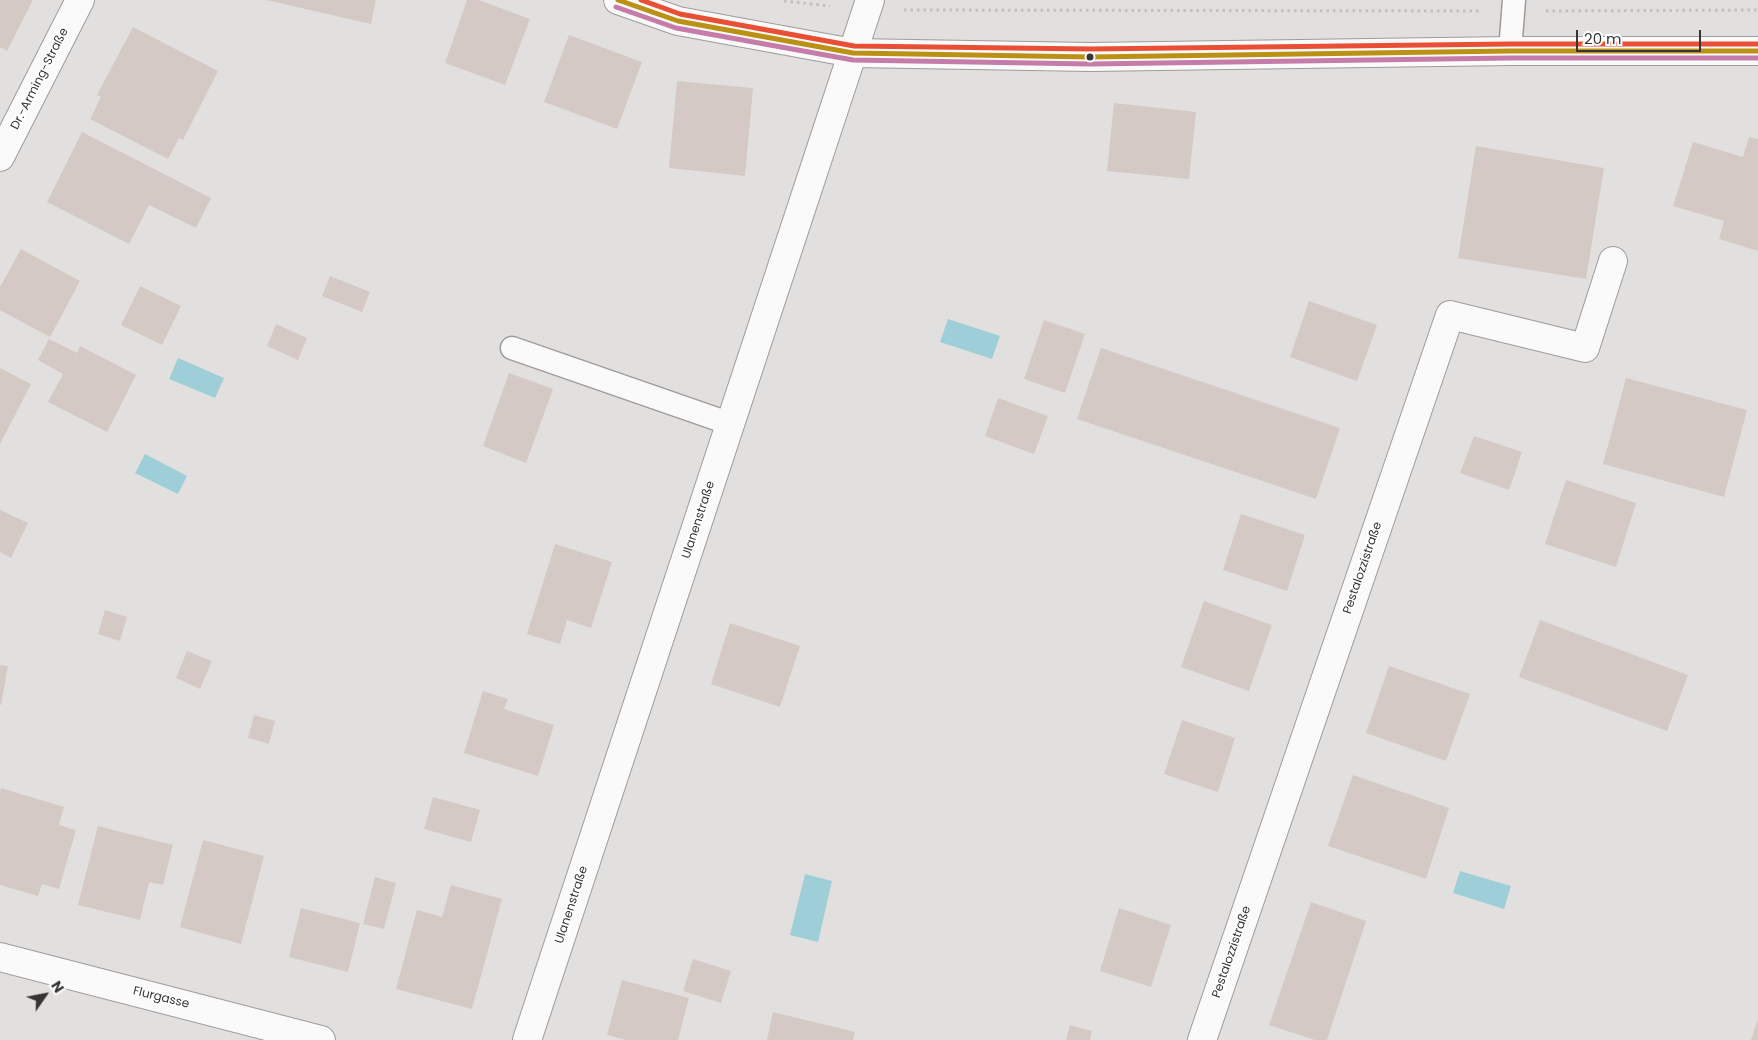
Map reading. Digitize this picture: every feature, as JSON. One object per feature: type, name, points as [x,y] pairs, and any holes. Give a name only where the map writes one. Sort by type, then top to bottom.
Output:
[{"type":"street","name":"Dr.-Arming-Straße","points":[[0,157],[80,0]]},
{"type":"street","points":[[618,0],[678,21],[853,53],[1090,57],[1510,51],[1758,51]]},
{"type":"street","name":"Ulanenstraße","points":[[527,1040],[868,5]]},
{"type":"street","name":"Pestalozzistraße","points":[[1202,1040],[1450,316],[1585,348],[1613,260]]},
{"type":"street","name":"Flurgasse","points":[[0,957],[321,1040]]},
{"type":"lane","points":[[1510,51],[1513,6]]},
{"type":"lane","points":[[512,348],[731,424]]},
{"type":"path","points":[[778,1],[868,5],[1513,6],[1758,10]]},
{"type":"water","points":[[948,319],[1000,336],[992,359],[940,342]]},
{"type":"water","points":[[178,358],[224,378],[215,398],[169,379]]},
{"type":"water","points":[[145,454],[187,476],[178,494],[135,473]]},
{"type":"water","points":[[1460,871],[1511,886],[1504,909],[1453,893]]},
{"type":"water","points":[[805,874],[832,881],[818,942],[790,935]]},
{"type":"building","points":[[0,0],[33,0],[7,51],[0,47]]},
{"type":"building","points":[[266,0],[376,0],[371,24]]},
{"type":"building","points":[[467,0],[479,0],[530,19],[505,85],[445,63]]},
{"type":"building","points":[[133,27],[218,71],[183,140],[179,138],[168,159],[90,119],[101,97],[97,95]]},
{"type":"building","points":[[569,35],[642,62],[617,129],[544,102]]},
{"type":"building","points":[[677,81],[753,88],[745,176],[669,168]]},
{"type":"building","points":[[1114,103],[1196,112],[1189,179],[1107,171]]},
{"type":"building","points":[[82,132],[211,198],[196,228],[149,205],[129,244],[47,202]]},
{"type":"building","points":[[1749,137],[1758,139],[1758,251],[1719,239],[1724,221],[1673,206],[1693,142],[1743,157]]},
{"type":"building","points":[[1476,146],[1604,168],[1586,279],[1458,258]]},
{"type":"building","points":[[21,249],[80,281],[50,337],[0,310],[0,287]]},
{"type":"building","points":[[330,276],[370,292],[362,312],[322,296]]},
{"type":"building","points":[[140,286],[181,306],[162,345],[121,325]]},
{"type":"building","points":[[1309,301],[1377,325],[1357,381],[1290,357]]},
{"type":"building","points":[[1044,320],[1085,334],[1065,393],[1024,379]]},
{"type":"building","points":[[276,324],[307,338],[298,360],[267,346]]},
{"type":"building","points":[[49,339],[77,353],[80,346],[136,375],[107,432],[48,402],[63,374],[38,360]]},
{"type":"building","points":[[1101,348],[1340,428],[1316,499],[1077,419]]},
{"type":"building","points":[[0,368],[31,384],[0,444]]},
{"type":"building","points":[[509,373],[553,389],[526,463],[483,446]]},
{"type":"building","points":[[1626,378],[1747,410],[1724,497],[1603,464]]},
{"type":"building","points":[[998,398],[1048,416],[1034,454],[985,436]]},
{"type":"building","points":[[1474,436],[1522,452],[1509,490],[1460,473]]},
{"type":"building","points":[[1566,480],[1636,503],[1616,567],[1545,544]]},
{"type":"building","points":[[0,510],[28,523],[11,558],[0,552]]},
{"type":"building","points":[[1241,514],[1305,535],[1287,591],[1223,570]]},
{"type":"building","points":[[555,544],[612,562],[591,628],[567,620],[560,644],[527,634]]},
{"type":"building","points":[[1204,601],[1272,625],[1249,691],[1181,667]]},
{"type":"building","points":[[105,610],[127,617],[120,641],[98,634]]},
{"type":"building","points":[[1540,620],[1688,675],[1667,731],[1519,677]]},
{"type":"building","points":[[730,623],[800,646],[780,707],[711,684]]},
{"type":"building","points":[[187,651],[212,661],[200,689],[176,678]]},
{"type":"building","points":[[0,665],[8,666],[1,705],[0,705]]},
{"type":"building","points":[[1389,666],[1470,694],[1446,761],[1366,733]]},
{"type":"building","points":[[483,691],[508,699],[504,709],[554,725],[538,776],[464,753]]},
{"type":"building","points":[[254,715],[275,721],[269,744],[248,738]]},
{"type":"building","points":[[1182,720],[1235,738],[1218,792],[1164,774]]},
{"type":"building","points":[[1353,775],[1449,808],[1426,879],[1328,846]]},
{"type":"building","points":[[1,788],[64,807],[59,825],[76,830],[59,889],[42,884],[38,896],[0,885]]},
{"type":"building","points":[[433,797],[480,810],[471,842],[424,829]]},
{"type":"building","points":[[98,826],[173,845],[163,885],[149,882],[140,920],[78,905]]},
{"type":"building","points":[[203,840],[264,856],[241,944],[180,927]]},
{"type":"building","points":[[375,877],[396,883],[384,929],[363,924]]},
{"type":"building","points":[[451,885],[502,899],[472,1009],[396,989],[417,910],[442,917]]},
{"type":"building","points":[[1311,902],[1366,921],[1327,1040],[1315,1040],[1269,1025]]},
{"type":"building","points":[[301,908],[360,923],[348,972],[289,957]]},
{"type":"building","points":[[1119,908],[1171,925],[1151,987],[1100,971]]},
{"type":"building","points":[[693,959],[731,971],[721,1003],[683,991]]},
{"type":"building","points":[[622,980],[689,998],[678,1040],[626,1040],[607,1035]]},
{"type":"building","points":[[773,1012],[855,1032],[853,1040],[767,1040]]},
{"type":"building","points":[[1758,1019],[1758,1040],[1751,1040]]},
{"type":"building","points":[[1070,1025],[1092,1031],[1090,1040],[1066,1040]]},
{"type":"transit line","points":[[618,0],[678,21],[853,53],[1090,57],[1510,51],[1758,51]]},
{"type":"transit line","points":[[641,0],[680,14],[854,46],[1090,49],[1510,44],[1758,44]]},
{"type":"transit line","points":[[616,7],[676,28],[853,60],[1090,64],[1510,58],[1758,58]]}]
